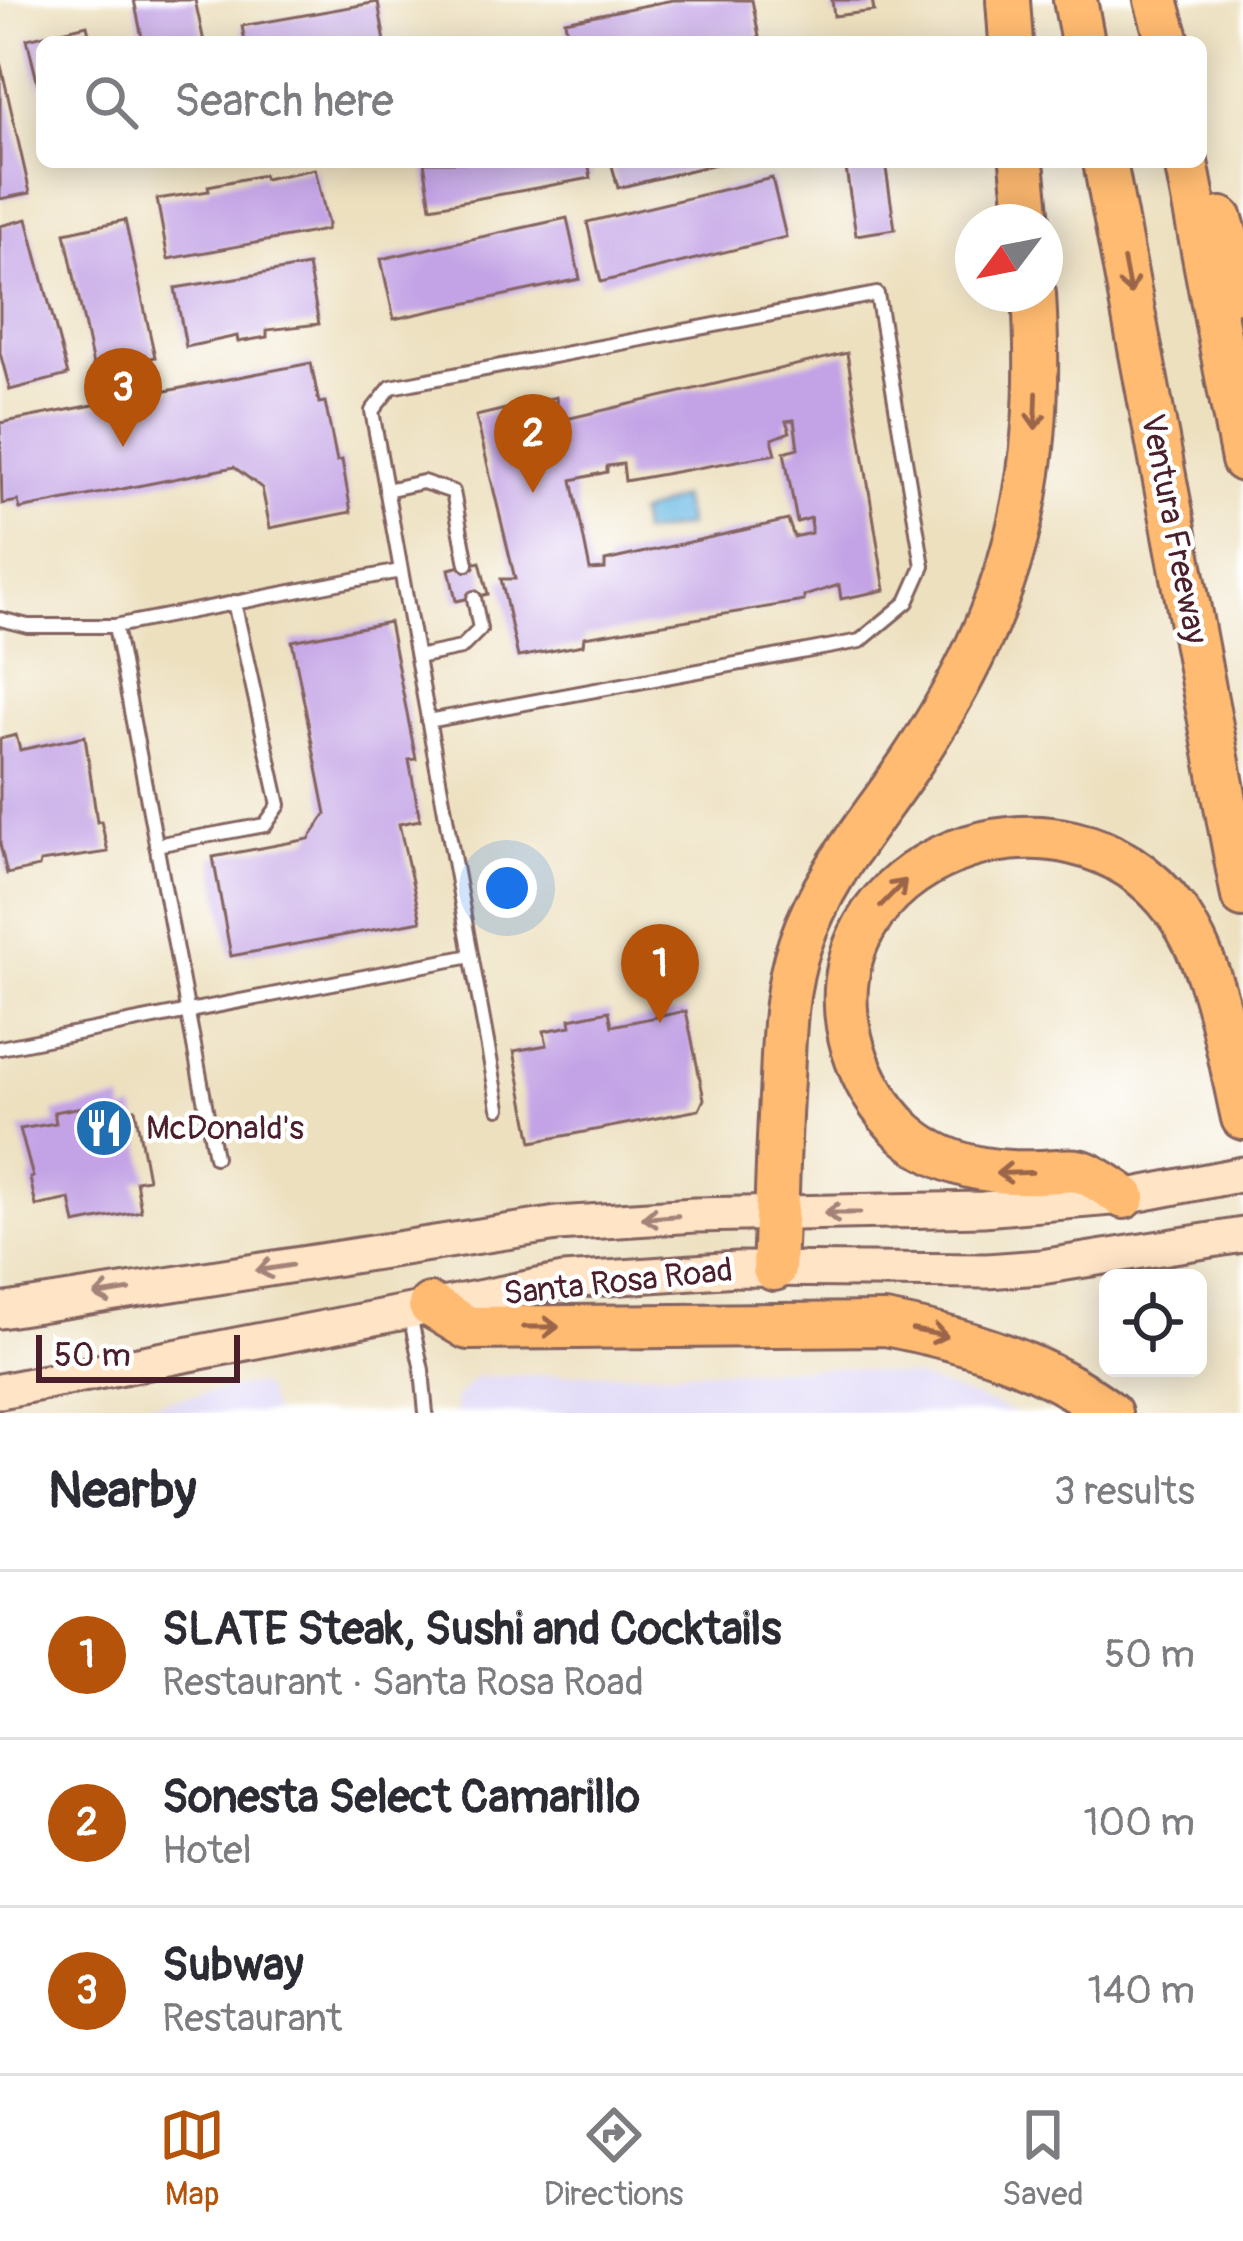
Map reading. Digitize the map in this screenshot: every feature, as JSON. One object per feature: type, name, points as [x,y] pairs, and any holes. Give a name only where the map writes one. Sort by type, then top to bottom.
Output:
[{"type":"highway","points":[[1008,0],[1011,36]]},
{"type":"highway","points":[[1075,0],[1081,36]]},
{"type":"highway","points":[[1155,0],[1164,36]]},
{"type":"highway","points":[[1023,168],[1026,204]]},
{"type":"highway","name":"Ventura Freeway","points":[[1106,168],[1243,896]]},
{"type":"highway","points":[[1187,168],[1243,460]]},
{"type":"highway","points":[[1206,168],[1243,292]]},
{"type":"highway","points":[[774,1269],[787,993],[799,946],[827,884],[925,742],[973,659],[1015,553],[1036,420],[1034,312]]},
{"type":"highway","points":[[1124,1197],[1082,1171],[992,1174],[963,1166],[909,1136],[883,1111],[860,1073],[845,1020],[847,974],[861,934],[886,897],[917,870],[977,843],[1048,836],[1123,864],[1152,885],[1174,908],[1206,967],[1243,1118]]},
{"type":"highway","points":[[419,1307],[468,1328],[885,1324],[950,1336],[1023,1364],[1110,1413]]},
{"type":"main road","name":"Santa Rosa Road","points":[[0,1311],[557,1224],[983,1209],[1124,1197],[1243,1174]]},
{"type":"main road","name":"Santa Rosa Road","points":[[0,1391],[564,1282],[774,1269],[987,1271],[1243,1235]]},
{"type":"lane","points":[[428,721],[860,641],[907,602],[923,566],[878,294],[391,387],[372,411],[400,571],[499,1108]]},
{"type":"lane","points":[[386,490],[423,482],[453,492],[467,565]]},
{"type":"lane","points":[[0,619],[28,626],[115,626],[400,571]]},
{"type":"lane","points":[[417,657],[461,649],[480,628],[474,598]]},
{"type":"lane","points":[[156,845],[265,825],[278,805],[234,602]]},
{"type":"lane","points":[[115,626],[215,1156]]},
{"type":"lane","points":[[0,1048],[471,956]]},
{"type":"lane","points":[[419,1307],[426,1413]]},
{"type":"shaded area","points":[[844,1367],[915,1377],[1018,1413],[456,1413],[455,1400],[475,1377]]},
{"type":"shaded area","points":[[257,1384],[265,1389],[273,1413],[101,1413]]},
{"type":"water","points":[[681,497],[688,526],[642,534],[638,514]]},
{"type":"building","points":[[134,0],[195,0],[203,36],[142,36]]},
{"type":"building","points":[[673,0],[752,0],[759,36],[568,36],[565,21]]},
{"type":"building","points":[[832,0],[872,0],[874,11],[834,16]]},
{"type":"building","points":[[378,2],[384,36],[244,36],[242,26]]},
{"type":"building","points":[[87,25],[90,36],[40,36]]},
{"type":"building","points":[[36,37],[36,76],[27,39]]},
{"type":"building","points":[[0,61],[30,193],[0,199]]},
{"type":"building","points":[[425,168],[589,168],[591,178],[431,207]]},
{"type":"building","points":[[613,168],[700,168],[618,188]]},
{"type":"building","points":[[846,168],[886,168],[895,229],[856,235]]},
{"type":"building","points":[[315,169],[326,230],[168,259],[157,199],[209,191],[208,186],[263,175],[264,179]]},
{"type":"building","points":[[772,178],[786,237],[601,282],[587,222]]},
{"type":"building","points":[[567,218],[580,279],[394,319],[381,259]]},
{"type":"building","points":[[27,219],[68,375],[10,390],[0,353],[0,226]]},
{"type":"building","points":[[125,220],[155,357],[94,370],[65,233]]},
{"type":"building","points":[[308,266],[319,324],[267,330],[267,337],[238,342],[237,336],[186,347],[175,288]]},
{"type":"building","points":[[847,353],[885,590],[841,599],[839,585],[804,596],[804,601],[584,637],[583,645],[518,657],[501,579],[515,579],[476,416],[556,397],[558,421]],"holes":[[[794,420],[798,448],[784,452],[797,522],[811,518],[811,533],[794,537],[788,520],[605,561],[605,569],[590,570],[572,480],[607,472],[607,466],[623,464],[625,481],[776,454],[772,439],[790,432],[786,421]]]},
{"type":"building","points":[[311,363],[337,461],[342,460],[351,512],[270,528],[262,488],[234,467],[20,509],[18,501],[2,504],[0,423]]},
{"type":"building","points":[[480,562],[488,594],[456,601],[449,569]]},
{"type":"building","points":[[389,622],[416,759],[409,760],[420,820],[399,824],[421,921],[231,956],[213,857],[309,839],[326,814],[292,641]]},
{"type":"building","points":[[16,735],[20,750],[85,736],[97,822],[101,821],[108,852],[40,862],[39,867],[7,874],[0,844],[0,739]]},
{"type":"building","points":[[609,1011],[612,1026],[686,1011],[704,1099],[699,1110],[532,1142],[514,1051],[547,1045],[544,1031],[571,1026],[570,1019]]},
{"type":"building","points":[[122,1100],[124,1112],[135,1109],[148,1179],[136,1181],[141,1211],[75,1224],[70,1199],[36,1206],[20,1129],[56,1123],[54,1112]]},
{"type":"place","name":"Subway","points":[[123,447]]},
{"type":"place","name":"Sonesta Select Camarillo","points":[[533,493]]},
{"type":"place","name":"SLATE Steak, Sushi and Cocktails","points":[[660,1023]]},
{"type":"place","name":"McDonald's","points":[[104,1128]]}]
